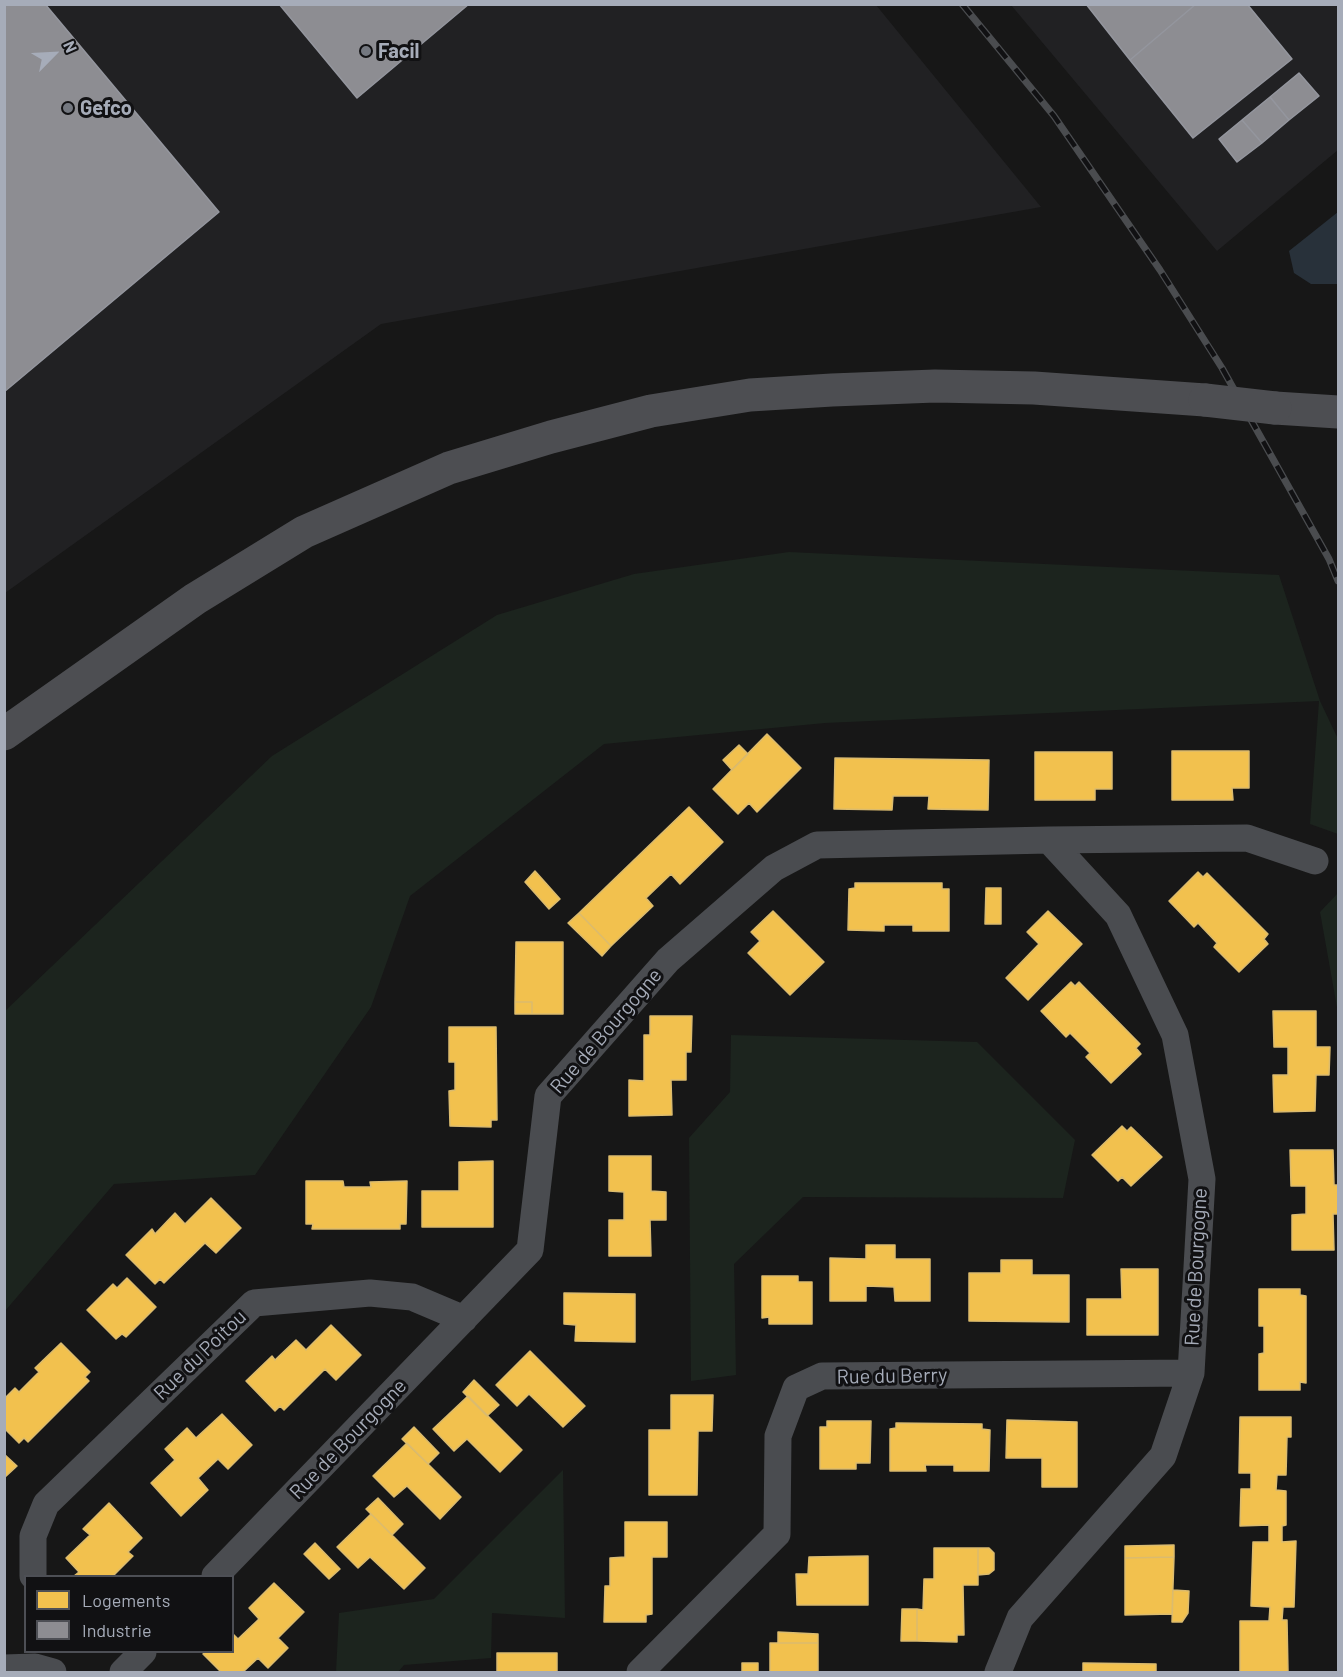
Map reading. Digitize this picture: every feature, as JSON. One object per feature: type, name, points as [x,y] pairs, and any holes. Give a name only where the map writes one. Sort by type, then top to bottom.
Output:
[{"type":"main road","points":[[4,734],[195,599],[304,532],[449,468],[550,437],[651,411],[750,395],[935,386],[1034,388],[1338,412]]},
{"type":"street","name":"Rue de Bourgogne","points":[[216,1575],[530,1250],[548,1096],[668,960],[774,868],[817,845],[1049,840],[1247,838],[1315,861]]},
{"type":"street","name":"Rue de Bourgogne","points":[[998,1672],[1020,1618],[1163,1456],[1191,1373],[1202,1179],[1175,1035],[1118,915],[1049,840]]},
{"type":"street","name":"Rue du Poitou","points":[[33,1575],[33,1536],[46,1504],[254,1303],[370,1293],[412,1297],[464,1319]]},
{"type":"street","name":"Rue du Berry","points":[[640,1672],[777,1534],[778,1436],[796,1388],[822,1376],[1191,1373]]},
{"type":"street","points":[[123,1672],[142,1653]]},
{"type":"street","points":[[4,1668],[41,1664]]},
{"type":"shaded area","points":[[5,5],[876,5],[1041,207],[381,324],[5,593]]},
{"type":"shaded area","points":[[1011,5],[1338,5],[1338,150],[1217,251]]},
{"type":"shaded area","points":[[1338,212],[1338,284],[1311,284],[1294,273],[1289,251]]},
{"type":"shaded area","points":[[789,552],[1279,575],[1320,701],[1338,739],[1338,834],[1310,824],[1319,701],[825,723],[604,744],[410,896],[371,1007],[255,1175],[114,1184],[5,1311],[5,1011],[272,756],[497,615],[634,574]]},
{"type":"shaded area","points":[[1338,893],[1338,1013],[1320,912]]},
{"type":"shaded area","points":[[731,1035],[977,1042],[1075,1140],[1063,1198],[803,1197],[734,1264],[736,1375],[691,1381],[689,1138],[730,1092]]},
{"type":"shaded area","points":[[563,1470],[565,1618],[492,1613],[491,1658],[404,1665],[398,1672],[336,1672],[339,1613],[434,1599]]},
{"type":"building: Logements","points":[[767,734],[801,768],[757,812],[749,803],[738,814],[713,789]]},
{"type":"building: Logements","points":[[739,745],[748,754],[732,770],[723,760]]},
{"type":"building: Logements","points":[[1172,751],[1249,751],[1249,788],[1232,788],[1233,800],[1172,800]]},
{"type":"building: Logements","points":[[1035,752],[1112,752],[1112,789],[1095,789],[1095,800],[1035,800]]},
{"type":"building: Logements","points":[[835,758],[989,760],[988,810],[928,809],[929,796],[893,796],[892,810],[834,809]]},
{"type":"building: Logements","points":[[689,807],[723,842],[680,884],[671,874],[646,898],[653,906],[611,946],[579,913]]},
{"type":"building: Logements","points":[[535,871],[560,899],[549,909],[525,882]]},
{"type":"building: Logements","points":[[1198,872],[1203,877],[1207,873],[1268,934],[1264,939],[1268,944],[1239,972],[1214,947],[1217,943],[1198,923],[1194,927],[1169,901]]},
{"type":"building: Logements","points":[[855,883],[942,883],[942,889],[949,889],[949,931],[913,931],[913,925],[884,925],[884,931],[848,930],[849,889],[855,888]]},
{"type":"building: Logements","points":[[986,888],[1001,888],[1001,924],[985,924]]},
{"type":"building: Logements","points":[[773,911],[824,962],[790,995],[748,953],[760,941],[751,932]]},
{"type":"building: Logements","points":[[1048,911],[1082,944],[1028,1000],[1006,978],[1039,944],[1027,932]]},
{"type":"building: Logements","points":[[579,913],[611,946],[602,956],[568,923]]},
{"type":"building: Logements","points":[[516,942],[563,942],[563,1014],[532,1014],[532,1002],[515,1002]]},
{"type":"building: Logements","points":[[1071,982],[1075,986],[1079,982],[1140,1044],[1136,1048],[1141,1054],[1111,1083],[1086,1057],[1090,1053],[1070,1033],[1066,1037],[1041,1011]]},
{"type":"building: Logements","points":[[515,1002],[532,1002],[532,1014],[515,1014]]},
{"type":"building: Logements","points":[[1273,1011],[1316,1011],[1316,1047],[1330,1047],[1329,1075],[1316,1075],[1315,1111],[1274,1112],[1273,1075],[1288,1075],[1288,1047],[1274,1047]]},
{"type":"building: Logements","points":[[650,1016],[692,1016],[691,1052],[686,1052],[686,1080],[671,1080],[672,1115],[629,1116],[629,1080],[644,1081],[644,1035],[650,1035]]},
{"type":"building: Logements","points":[[449,1027],[496,1027],[497,1120],[491,1120],[491,1127],[450,1126],[449,1091],[455,1090],[455,1062],[449,1062]]},
{"type":"building: Logements","points":[[1122,1126],[1127,1131],[1131,1127],[1162,1157],[1131,1186],[1122,1177],[1118,1181],[1092,1155]]},
{"type":"building: Logements","points":[[1290,1150],[1333,1150],[1334,1185],[1338,1185],[1338,1214],[1333,1214],[1334,1250],[1292,1250],[1292,1215],[1306,1214],[1306,1186],[1291,1186]]},
{"type":"building: Logements","points":[[609,1156],[651,1156],[651,1191],[666,1192],[666,1220],[650,1220],[651,1256],[609,1256],[609,1220],[624,1220],[624,1192],[609,1191]]},
{"type":"building: Logements","points":[[493,1161],[493,1227],[422,1227],[422,1191],[459,1191],[459,1162]]},
{"type":"building: Logements","points":[[306,1181],[343,1181],[344,1187],[371,1187],[370,1182],[407,1181],[406,1224],[400,1224],[400,1229],[312,1229],[313,1224],[306,1224]]},
{"type":"building: Logements","points":[[211,1198],[241,1228],[216,1253],[205,1243],[164,1283],[160,1279],[155,1284],[126,1255],[152,1229],[155,1234],[175,1213],[185,1224]]},
{"type":"building: Logements","points":[[866,1245],[895,1245],[895,1259],[930,1259],[930,1301],[895,1301],[894,1287],[866,1286],[866,1301],[830,1301],[830,1258],[866,1259]]},
{"type":"building: Logements","points":[[1001,1260],[1032,1260],[1032,1275],[1069,1275],[1069,1322],[969,1321],[969,1273],[1001,1273]]},
{"type":"building: Logements","points":[[1121,1269],[1158,1269],[1158,1335],[1087,1335],[1087,1299],[1122,1299]]},
{"type":"building: Logements","points":[[762,1276],[798,1276],[798,1282],[812,1282],[812,1324],[769,1324],[769,1317],[762,1318]]},
{"type":"building: Logements","points":[[127,1278],[156,1307],[126,1337],[122,1334],[116,1339],[87,1310],[113,1284],[117,1288]]},
{"type":"building: Logements","points":[[1259,1289],[1300,1289],[1300,1295],[1306,1296],[1306,1383],[1300,1382],[1300,1390],[1259,1390],[1259,1354],[1264,1353],[1264,1326],[1259,1326]]},
{"type":"building: Logements","points":[[564,1293],[635,1294],[635,1342],[575,1341],[576,1325],[564,1324]]},
{"type":"building: Logements","points":[[331,1325],[361,1355],[336,1380],[325,1369],[284,1410],[280,1406],[275,1411],[246,1381],[272,1356],[275,1360],[296,1340],[306,1350]]},
{"type":"building: Logements","points":[[61,1343],[90,1372],[85,1377],[89,1381],[28,1442],[24,1438],[19,1443],[4,1428],[4,1399],[15,1388],[19,1392],[39,1372],[35,1368]]},
{"type":"building: Logements","points":[[530,1351],[585,1406],[563,1427],[529,1394],[517,1406],[496,1385]]},
{"type":"building: Logements","points":[[474,1380],[499,1405],[487,1416],[463,1392]]},
{"type":"building: Logements","points":[[671,1395],[713,1395],[712,1431],[698,1431],[697,1495],[649,1495],[649,1430],[671,1430]]},
{"type":"building: Logements","points":[[468,1396],[522,1450],[500,1472],[467,1439],[454,1451],[433,1429]]},
{"type":"building: Logements","points":[[222,1414],[252,1445],[228,1469],[218,1459],[198,1478],[208,1490],[181,1516],[151,1483],[175,1460],[165,1449],[187,1428],[196,1438]]},
{"type":"building: Logements","points":[[1240,1417],[1291,1417],[1291,1437],[1287,1437],[1286,1475],[1277,1475],[1276,1490],[1286,1491],[1286,1525],[1282,1526],[1282,1542],[1296,1541],[1294,1607],[1283,1607],[1282,1620],[1287,1620],[1288,1672],[1240,1672],[1240,1621],[1269,1621],[1270,1607],[1251,1606],[1253,1542],[1269,1542],[1269,1525],[1240,1526],[1241,1489],[1251,1489],[1251,1473],[1239,1473]]},
{"type":"building: Logements","points":[[1007,1420],[1077,1422],[1077,1487],[1042,1487],[1042,1458],[1006,1458]]},
{"type":"building: Logements","points":[[827,1421],[871,1421],[870,1463],[856,1463],[856,1469],[820,1469],[820,1427],[827,1427]]},
{"type":"building: Logements","points":[[896,1423],[982,1424],[982,1429],[990,1430],[989,1471],[954,1471],[954,1465],[925,1465],[926,1471],[890,1471],[890,1429],[896,1428]]},
{"type":"building: Logements","points":[[414,1427],[439,1453],[428,1464],[402,1439]]},
{"type":"building: Logements","points":[[407,1443],[461,1497],[440,1519],[407,1486],[394,1497],[373,1476]]},
{"type":"building: Logements","points":[[4,1454],[17,1466],[4,1478]]},
{"type":"building: Logements","points":[[378,1498],[403,1524],[392,1535],[366,1509]]},
{"type":"building: Logements","points":[[109,1503],[142,1538],[128,1552],[133,1556],[114,1575],[75,1575],[79,1572],[66,1558],[90,1535],[83,1529]]},
{"type":"building: Logements","points":[[371,1514],[425,1568],[404,1589],[370,1557],[358,1568],[337,1547]]},
{"type":"building: Logements","points":[[625,1522],[667,1522],[667,1557],[652,1557],[652,1614],[646,1615],[646,1622],[604,1622],[605,1586],[610,1586],[610,1558],[625,1557]]},
{"type":"building: Logements","points":[[315,1543],[340,1569],[329,1579],[304,1554]]},
{"type":"building: Logements","points":[[1174,1545],[1174,1557],[1125,1558],[1125,1546]]},
{"type":"building: Logements","points":[[934,1548],[978,1548],[978,1585],[963,1585],[964,1635],[957,1635],[957,1642],[917,1641],[917,1609],[923,1610],[924,1579],[934,1579]]},
{"type":"building: Logements","points":[[978,1548],[989,1548],[994,1553],[994,1570],[989,1574],[978,1575]]},
{"type":"building: Logements","points":[[868,1556],[868,1605],[797,1605],[796,1574],[808,1574],[809,1557]]},
{"type":"building: Logements","points":[[1174,1557],[1172,1614],[1125,1615],[1125,1558]]},
{"type":"building: Logements","points":[[274,1583],[304,1612],[278,1638],[288,1648],[268,1668],[258,1658],[243,1672],[221,1672],[203,1654],[234,1653],[234,1635],[238,1639],[259,1619],[249,1608]]},
{"type":"building: Logements","points":[[1173,1590],[1189,1591],[1188,1613],[1182,1622],[1172,1622]]},
{"type":"building: Logements","points":[[902,1609],[917,1609],[917,1641],[901,1641]]},
{"type":"building: Logements","points":[[778,1632],[818,1634],[818,1643],[778,1643]]},
{"type":"building: Logements","points":[[770,1643],[818,1643],[818,1672],[770,1672]]},
{"type":"building: Logements","points":[[497,1653],[557,1653],[557,1672],[497,1672]]},
{"type":"building: Logements","points":[[742,1663],[758,1663],[758,1672],[742,1672]]},
{"type":"building: Logements","points":[[1083,1663],[1156,1664],[1156,1672],[1083,1672]]},
{"type":"building: Industrie","name":"Gefco","points":[[4,4],[45,4],[219,212],[4,392]]},
{"type":"building: Industrie","name":"Facil","points":[[279,4],[469,4],[357,98]]},
{"type":"building: Industrie","points":[[1086,4],[1196,4],[1130,60]]},
{"type":"building: Industrie","points":[[1196,4],[1247,4],[1292,59],[1193,138],[1130,60]]},
{"type":"building: Industrie","points":[[1299,73],[1319,96],[1289,120],[1270,97]]},
{"type":"building: Industrie","points":[[1270,97],[1289,120],[1262,143],[1242,120]]},
{"type":"building: Industrie","points":[[1242,120],[1262,143],[1237,162],[1219,139]]},
{"type":"railway","points":[[962,4],[1054,116],[1160,270],[1222,368],[1329,559],[1338,581]]},
{"type":"place","name":"Facil","points":[[366,51]]},
{"type":"place","name":"Gefco","points":[[68,108]]}]
